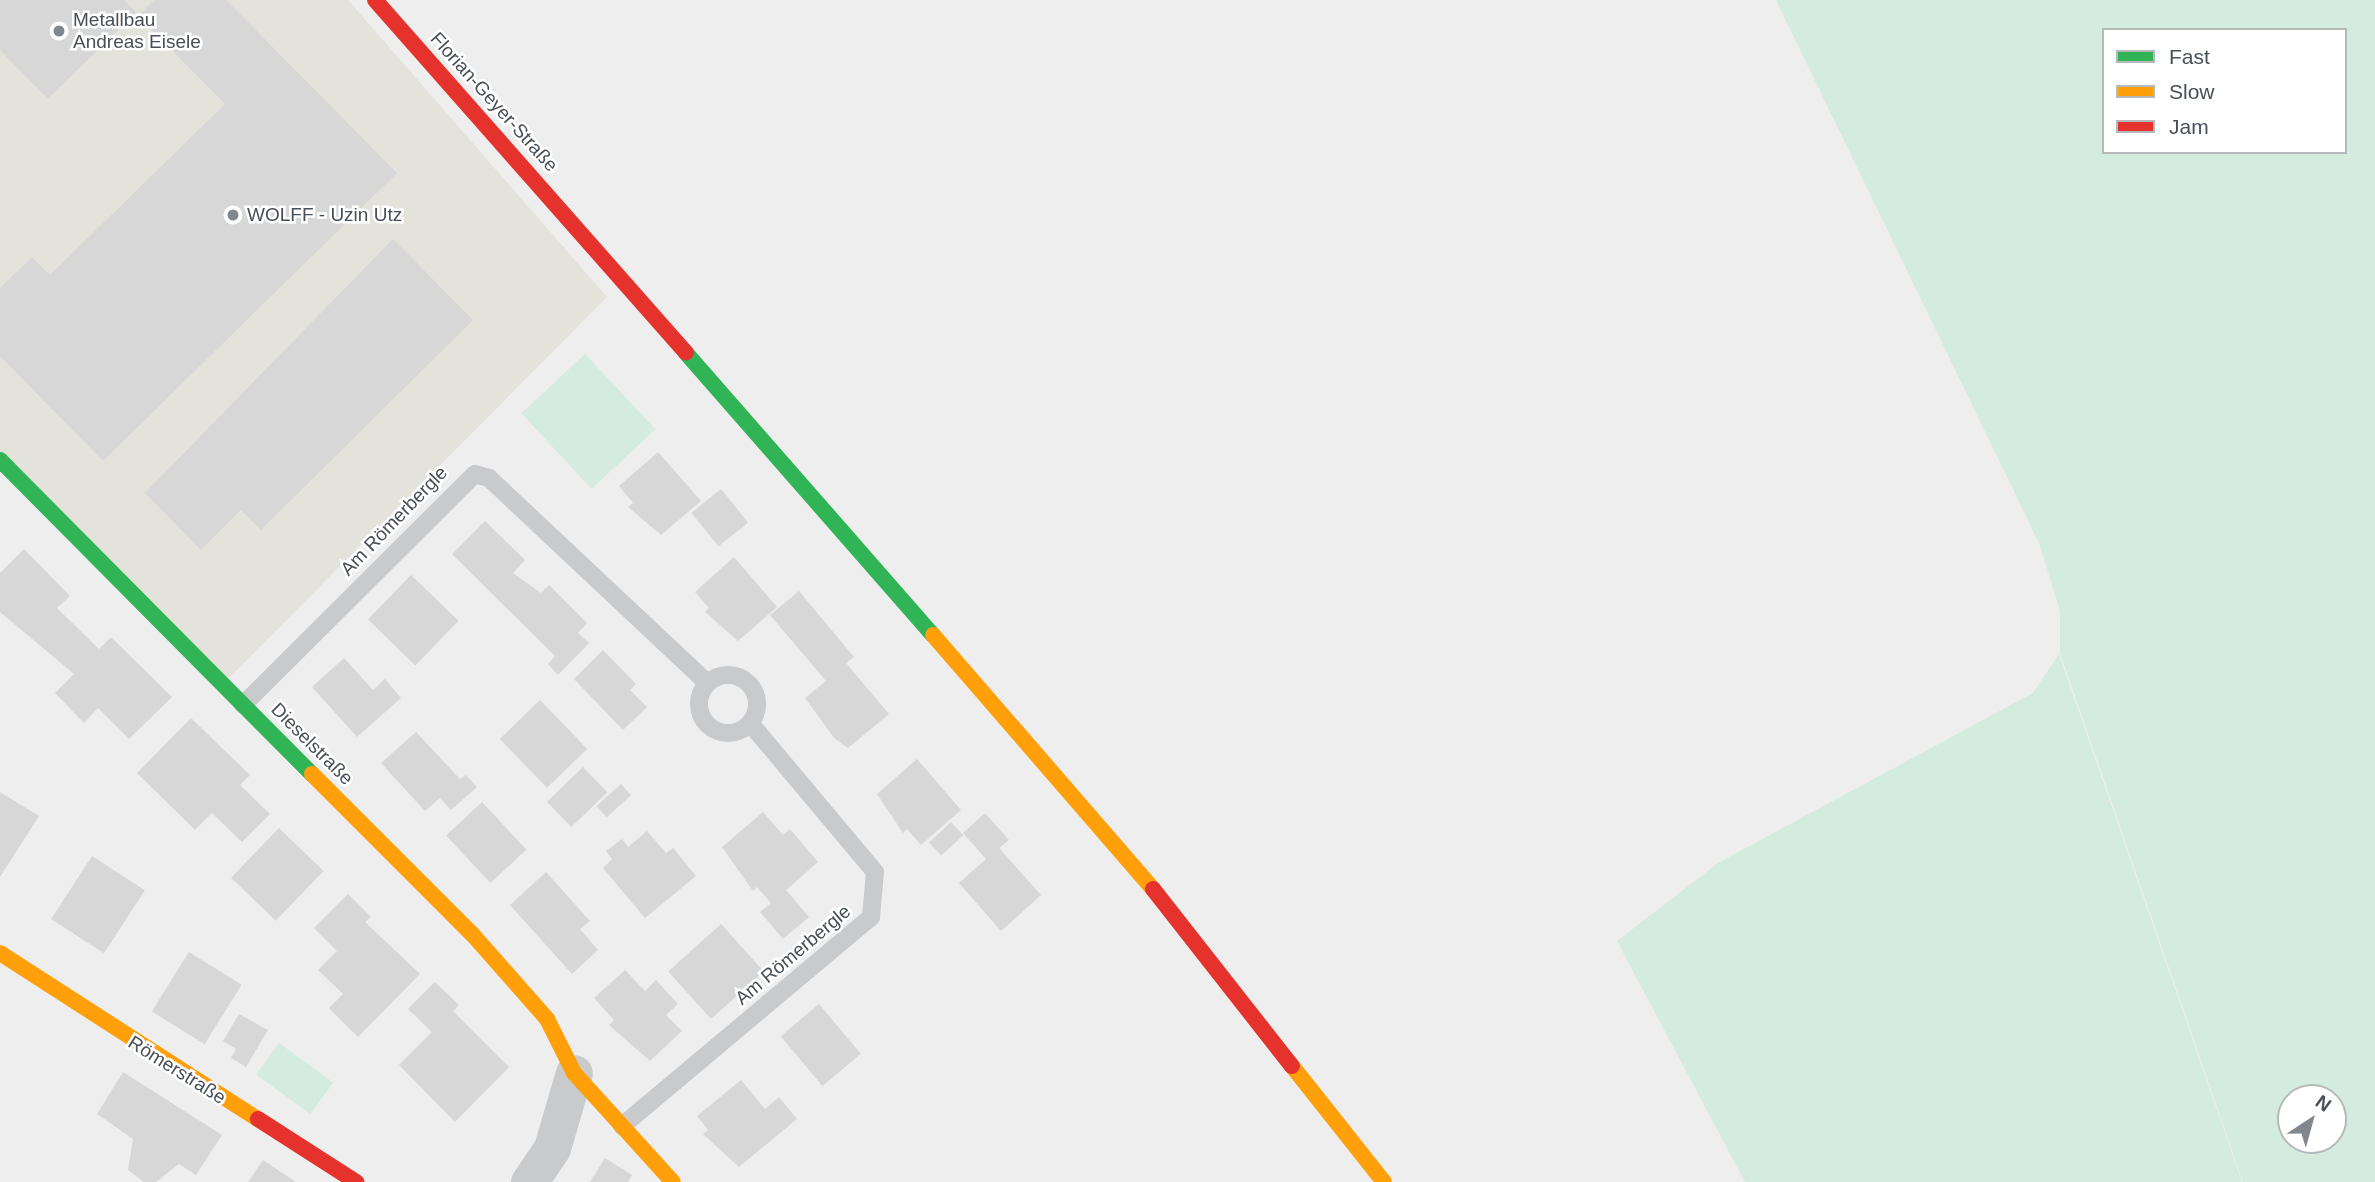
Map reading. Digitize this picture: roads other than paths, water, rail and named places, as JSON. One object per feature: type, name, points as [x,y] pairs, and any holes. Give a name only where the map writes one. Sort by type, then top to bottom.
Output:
[{"type":"street","name":"Florian-Geyer-Straße","points":[[375,0],[554,200],[1124,852],[1384,1182]]},
{"type":"street","name":"Dieselstraße","points":[[0,460],[473,935],[547,1019],[574,1073],[673,1182]]},
{"type":"street","name":"Römerstraße","points":[[0,953],[356,1182]]},
{"type":"street","points":[[529,1182],[552,1148],[574,1073]]},
{"type":"lane","name":"Am Römerbergle","points":[[243,705],[475,474],[489,478],[707,683]]},
{"type":"lane","points":[[736,676],[752,686],[758,703],[750,723],[739,732],[707,725],[699,705],[707,683],[736,676]]},
{"type":"lane","name":"Am Römerbergle","points":[[622,1126],[871,917],[874,872],[750,723]]},
{"type":"place","name":"Metallbau Andreas Eisele","points":[[59,31]]},
{"type":"place","name":"WOLFF - Uzin Utz","points":[[233,215]]}]
